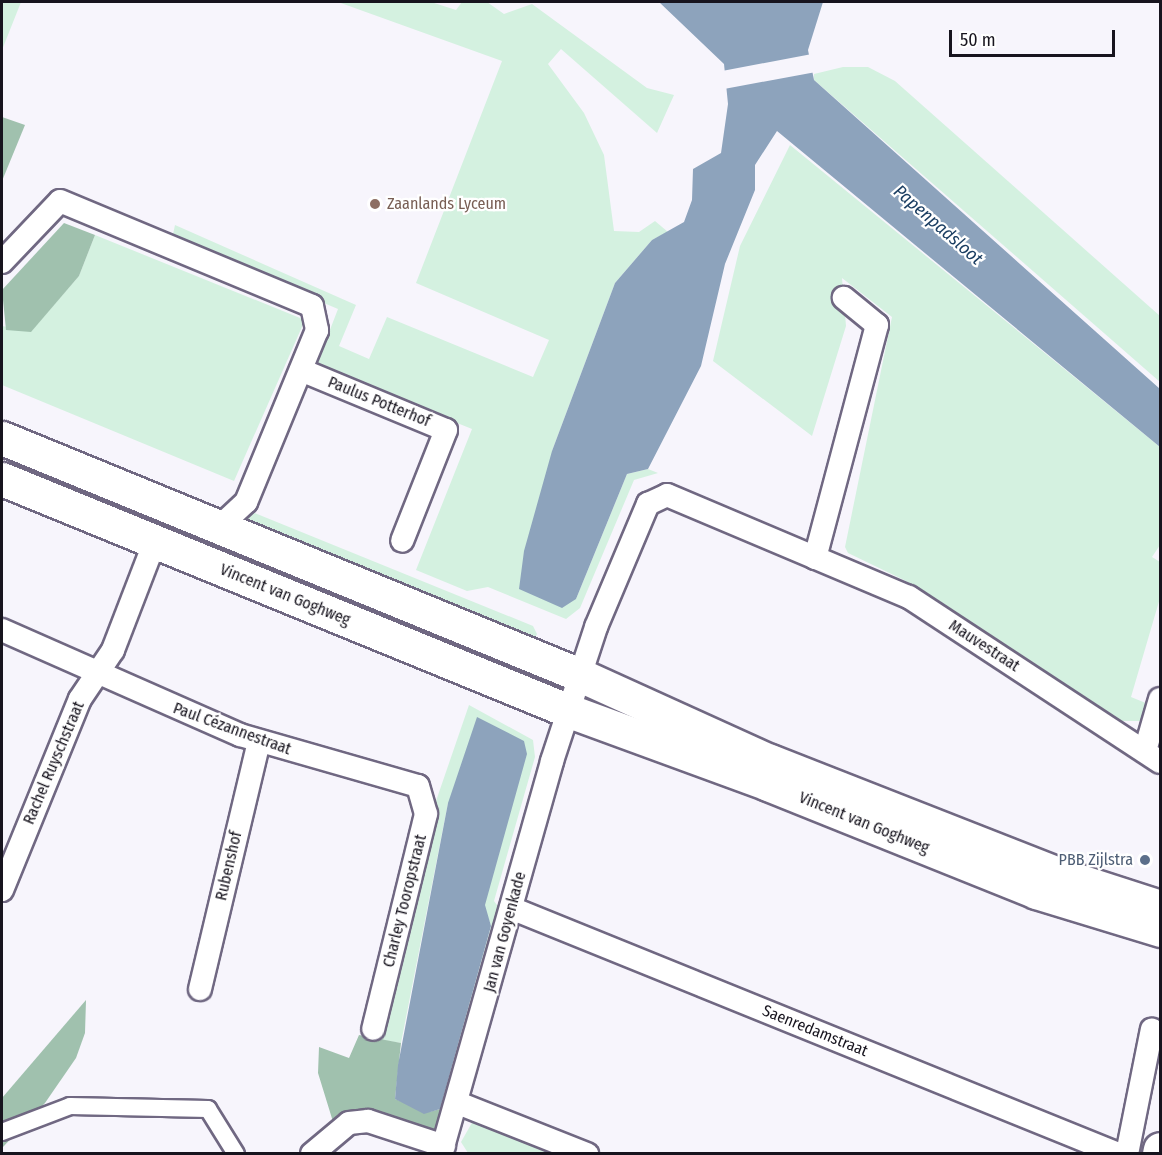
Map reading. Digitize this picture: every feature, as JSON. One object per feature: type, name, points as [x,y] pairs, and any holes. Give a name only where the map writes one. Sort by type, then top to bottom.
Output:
[{"type":"main road","name":"Vincent van Goghweg","points":[[2,438],[580,675],[770,761],[1058,874],[1161,907]]},
{"type":"main road","name":"Vincent van Goghweg","points":[[2,479],[568,711],[768,784],[1036,892],[1161,930]]},
{"type":"main road","points":[[1159,1154],[1161,1149]]},
{"type":"street","points":[[2,262],[60,201],[312,306],[317,330],[246,502],[219,528]]},
{"type":"street","points":[[815,558],[877,326],[844,298]]},
{"type":"street","name":"Paulus Potterhof","points":[[300,370],[446,430],[402,541]]},
{"type":"street","name":"Mauvestraat","points":[[580,675],[648,504],[667,495],[909,597],[1153,757],[1161,699]]},
{"type":"street","name":"Rachel Ruyschstraat","points":[[2,890],[80,699],[113,650],[155,541]]},
{"type":"street","name":"Paul Cézannestraat","points":[[2,630],[76,659],[96,675],[259,742],[407,779]]},
{"type":"street","points":[[568,711],[580,675]]},
{"type":"street","name":"Jan van Goyenkade","points":[[443,1151],[568,711]]},
{"type":"street","name":"Rubenshof","points":[[200,989],[259,742]]},
{"type":"street","name":"Charley Tooropstraat","points":[[373,1029],[426,814],[424,797],[407,779]]},
{"type":"street","name":"Saenredamstraat","points":[[511,908],[1118,1154]]},
{"type":"street","points":[[1127,1154],[1152,1029]]},
{"type":"street","points":[[458,1103],[587,1154]]},
{"type":"street","points":[[2,1132],[70,1106],[208,1109],[236,1154]]},
{"type":"street","points":[[312,1154],[349,1123],[368,1121],[443,1151]]},
{"type":"green space","points":[[2,2],[21,2],[2,50]]},
{"type":"green space","points":[[338,2],[431,2],[456,10],[462,2],[487,2],[504,14],[532,4],[647,88],[674,95],[657,133],[561,49],[548,64],[584,113],[604,155],[614,231],[639,232],[655,221],[668,232],[652,240],[615,283],[552,451],[576,599],[627,474],[648,469],[658,473],[634,480],[580,608],[566,619],[488,587],[467,591],[416,570],[472,429],[316,366],[338,309],[172,239],[175,225],[356,305],[339,346],[369,359],[387,317],[533,377],[549,340],[416,283],[502,61]]},
{"type":"green space","points":[[843,67],[868,67],[895,81],[1160,316],[1160,382],[814,80],[814,74]]},
{"type":"green space","points":[[2,117],[25,125],[2,181]]},
{"type":"green space","points":[[790,145],[1160,447],[1160,545],[1152,557],[1160,562],[1160,598],[1131,697],[1153,706],[1142,721],[1121,721],[904,580],[848,553],[845,547],[892,317],[842,278],[846,326],[812,436],[713,361],[740,246]]},
{"type":"green space","points":[[64,223],[95,235],[79,276],[31,332],[6,330],[2,290]]},
{"type":"green space","points":[[95,235],[305,320],[234,481],[2,385],[2,326],[31,331],[79,276]]},
{"type":"green space","points":[[252,512],[533,626],[537,634],[532,645],[240,525]]},
{"type":"green space","points":[[469,705],[533,740],[535,757],[494,901],[502,912],[442,1129],[440,1109],[491,926],[448,803],[401,1043],[381,1040],[436,801]]},
{"type":"green space","points":[[86,1000],[85,1033],[76,1058],[45,1103],[2,1148],[2,1098]]},
{"type":"green space","points":[[359,1035],[401,1043],[395,1099],[429,1112],[440,1109],[442,1129],[431,1135],[334,1125],[318,1073],[319,1047],[349,1058]]},
{"type":"green space","points":[[473,1121],[567,1153],[468,1153],[461,1142]]},
{"type":"water","name":"Papenpadsloot","points":[[659,2],[823,2],[808,50],[814,80],[1160,389],[1160,447],[777,131],[755,165],[755,190],[725,264],[701,366],[648,469],[627,474],[576,599],[562,608],[519,589],[524,551],[552,451],[615,283],[652,240],[684,222],[692,200],[693,169],[721,153],[728,104],[724,64]]},
{"type":"water","points":[[477,717],[524,741],[527,754],[485,905],[491,926],[440,1109],[424,1114],[395,1099],[398,1065],[448,803]]},
{"type":"pier","points":[[812,54],[816,72],[724,89],[722,71]]},
{"type":"place","name":"Zaanlands Lyceum","points":[[375,204]]},
{"type":"place","name":"PBB Zijlstra","points":[[1145,860]]}]
